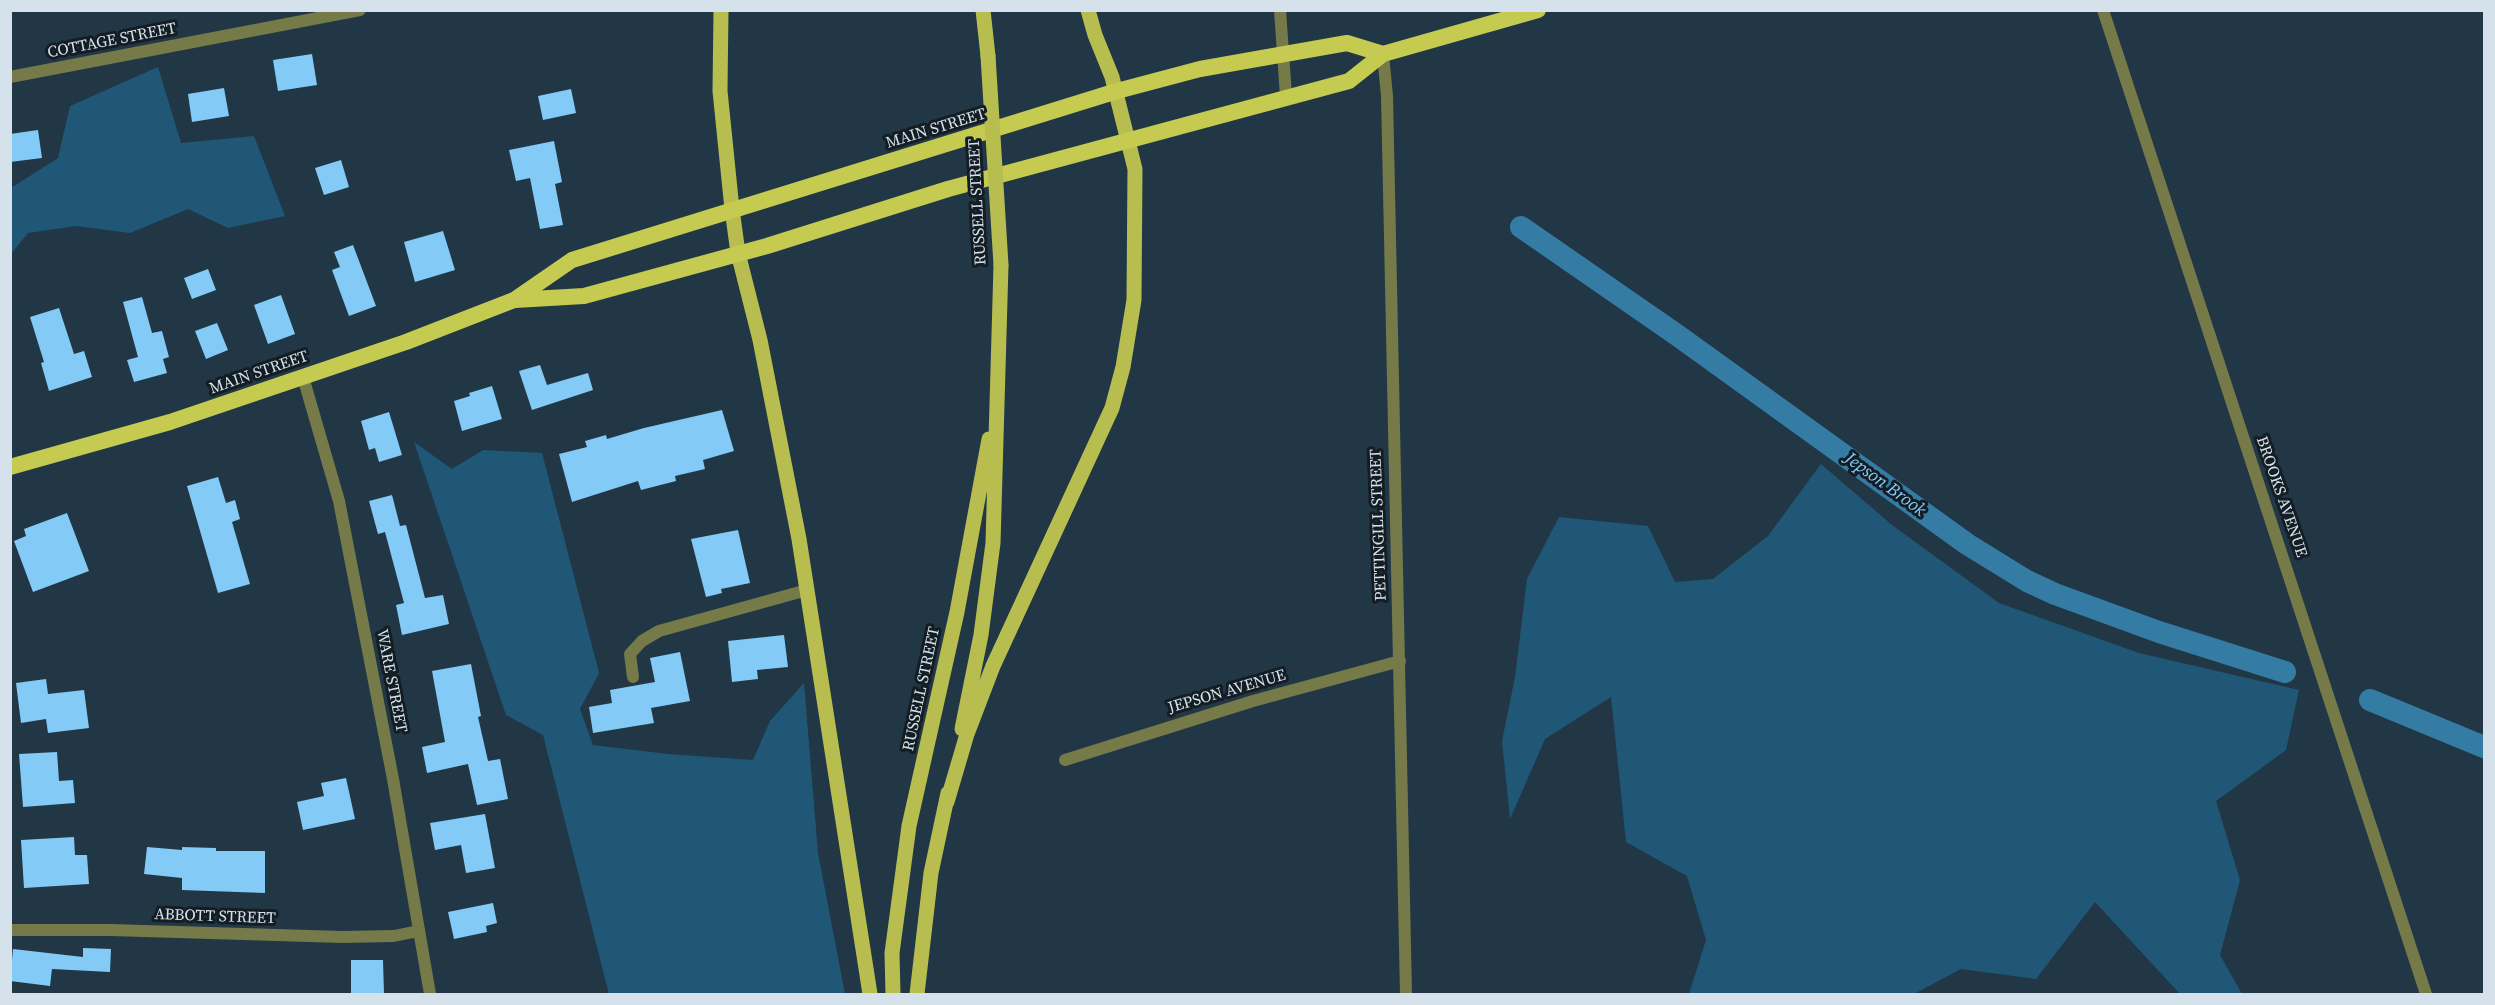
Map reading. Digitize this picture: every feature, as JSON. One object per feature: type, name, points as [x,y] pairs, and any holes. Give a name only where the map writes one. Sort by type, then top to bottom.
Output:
[{"type":"highway","name":"MAIN STREET","points":[[514,300],[584,296],[738,254],[948,189],[1286,96],[1349,81],[1383,54],[1538,10]]},
{"type":"highway","name":"MAIN STREET","points":[[10,467],[170,422],[406,342],[514,300],[572,260],[1117,91],[1200,69],[1347,43],[1383,54]]},
{"type":"main road","points":[[721,10],[720,91],[738,254],[780,439],[807,590],[870,994]]},
{"type":"main road","name":"RUSSELL STREET","points":[[917,994],[931,873],[981,635],[993,543],[1000,266],[988,56],[983,10]]},
{"type":"main road","points":[[946,802],[967,734],[993,666],[1074,494],[1115,398],[1123,367],[1134,300],[1135,169],[1117,91],[1088,10]]},
{"type":"main road","name":"RUSSELL STREET","points":[[893,994],[892,953],[909,826],[957,612],[998,392]]},
{"type":"street","name":"COTTAGE STREET","points":[[10,77],[360,10]]},
{"type":"street","points":[[1280,10],[1286,96]]},
{"type":"street","name":"BROOKS AVENUE","points":[[2103,10],[2197,300],[2295,588],[2334,716],[2426,994]]},
{"type":"street","name":"PETTINGILL STREET","points":[[1383,54],[1387,96],[1406,994]]},
{"type":"street","name":"WARE STREET","points":[[303,377],[339,501],[393,779],[430,994]]},
{"type":"street","points":[[633,677],[630,654],[642,641],[659,632],[807,590]]},
{"type":"street","name":"JEPSON AVENUE","points":[[1065,760],[1243,704],[1400,661]]},
{"type":"street","name":"ABBOTT STREET","points":[[10,930],[111,930],[342,937],[394,936],[418,931]]},
{"type":"shaded area","points":[[158,67],[181,143],[254,136],[285,216],[228,228],[188,209],[130,233],[76,226],[28,233],[11,254],[11,188],[58,158],[70,106]]},
{"type":"shaded area","points":[[414,442],[452,469],[483,450],[542,453],[599,673],[580,709],[593,745],[668,754],[753,760],[770,721],[804,683],[818,853],[845,994],[609,994],[543,735],[506,715]]},
{"type":"shaded area","points":[[1821,464],[1892,525],[1999,603],[2139,653],[2299,690],[2286,750],[2216,801],[2240,880],[2220,955],[2242,994],[2180,994],[2095,902],[2036,979],[1961,969],[1914,994],[1689,994],[1706,940],[1687,876],[1626,842],[1611,697],[1545,739],[1510,819],[1502,741],[1515,677],[1527,579],[1559,517],[1648,526],[1675,582],[1713,579],[1768,536]]},
{"type":"building","points":[[312,54],[317,85],[278,91],[273,60]]},
{"type":"building","points":[[224,88],[229,116],[192,122],[188,94]]},
{"type":"building","points":[[571,89],[576,113],[543,120],[538,96]]},
{"type":"building","points":[[38,130],[42,158],[10,162],[10,134]]},
{"type":"building","points":[[554,141],[562,182],[555,184],[563,225],[540,229],[530,178],[516,181],[509,150]]},
{"type":"building","points":[[341,160],[349,187],[324,195],[315,168]]},
{"type":"building","points":[[443,231],[455,270],[415,282],[404,242]]},
{"type":"building","points":[[353,245],[376,306],[349,316],[332,270],[340,267],[334,252]]},
{"type":"building","points":[[208,269],[216,290],[192,299],[184,278]]},
{"type":"building","points":[[281,295],[295,334],[268,344],[254,305]]},
{"type":"building","points":[[142,297],[152,333],[162,331],[169,357],[163,359],[167,373],[134,382],[127,360],[138,357],[123,302]]},
{"type":"building","points":[[59,308],[74,354],[84,351],[92,377],[49,391],[41,363],[44,362],[30,317]]},
{"type":"building","points":[[217,323],[228,350],[206,359],[195,331]]},
{"type":"building","points":[[540,365],[547,385],[588,373],[593,390],[532,410],[519,371]]},
{"type":"building","points":[[492,386],[502,419],[462,431],[454,401],[470,396],[469,393]]},
{"type":"building","points":[[722,410],[734,451],[703,460],[705,469],[675,476],[676,481],[641,490],[638,481],[572,502],[559,454],[587,447],[585,441],[606,435],[607,439]]},
{"type":"building","points":[[389,412],[402,455],[379,462],[375,448],[369,450],[361,421]]},
{"type":"building","points":[[218,477],[226,503],[235,500],[240,519],[232,522],[250,584],[218,593],[187,486]]},
{"type":"building","points":[[392,495],[400,526],[406,525],[425,598],[443,595],[449,624],[402,635],[396,605],[404,603],[385,532],[378,534],[369,501]]},
{"type":"building","points":[[67,513],[89,571],[33,592],[14,541],[26,536],[24,529]]},
{"type":"building","points":[[738,530],[750,583],[721,589],[722,593],[706,597],[691,539]]},
{"type":"building","points":[[784,635],[788,667],[757,670],[758,679],[732,682],[728,641]]},
{"type":"building","points":[[680,652],[690,701],[651,708],[654,723],[593,733],[589,707],[612,703],[610,690],[655,682],[650,658]]},
{"type":"building","points":[[471,664],[481,716],[478,717],[488,761],[500,759],[508,799],[477,805],[468,764],[427,773],[422,747],[445,742],[432,671]]},
{"type":"building","points":[[46,679],[48,694],[84,690],[89,728],[48,733],[46,719],[21,723],[16,683]]},
{"type":"building","points":[[57,752],[59,781],[73,780],[75,803],[23,807],[19,754]]},
{"type":"building","points":[[346,778],[355,819],[303,830],[297,802],[324,796],[321,783]]},
{"type":"building","points":[[485,814],[495,868],[466,873],[461,845],[435,850],[430,823]]},
{"type":"building","points":[[74,837],[75,855],[87,855],[89,884],[24,888],[21,840]]},
{"type":"building","points":[[147,847],[182,850],[182,847],[216,848],[216,851],[265,851],[265,893],[182,890],[182,878],[144,874]]},
{"type":"building","points":[[493,903],[497,923],[486,926],[487,932],[454,939],[448,912]]},
{"type":"building","points":[[83,948],[111,949],[110,972],[52,969],[50,986],[10,981],[13,949],[83,957]]},
{"type":"building","points":[[351,960],[383,960],[384,994],[351,994]]},
{"type":"waterway","name":"Jepson Brook","points":[[1521,227],[1677,335],[1967,544],[2027,581],[2055,594],[2159,632],[2285,672]]},
{"type":"waterway","name":"Jepson Brook","points":[[2370,700],[2484,747]]}]
